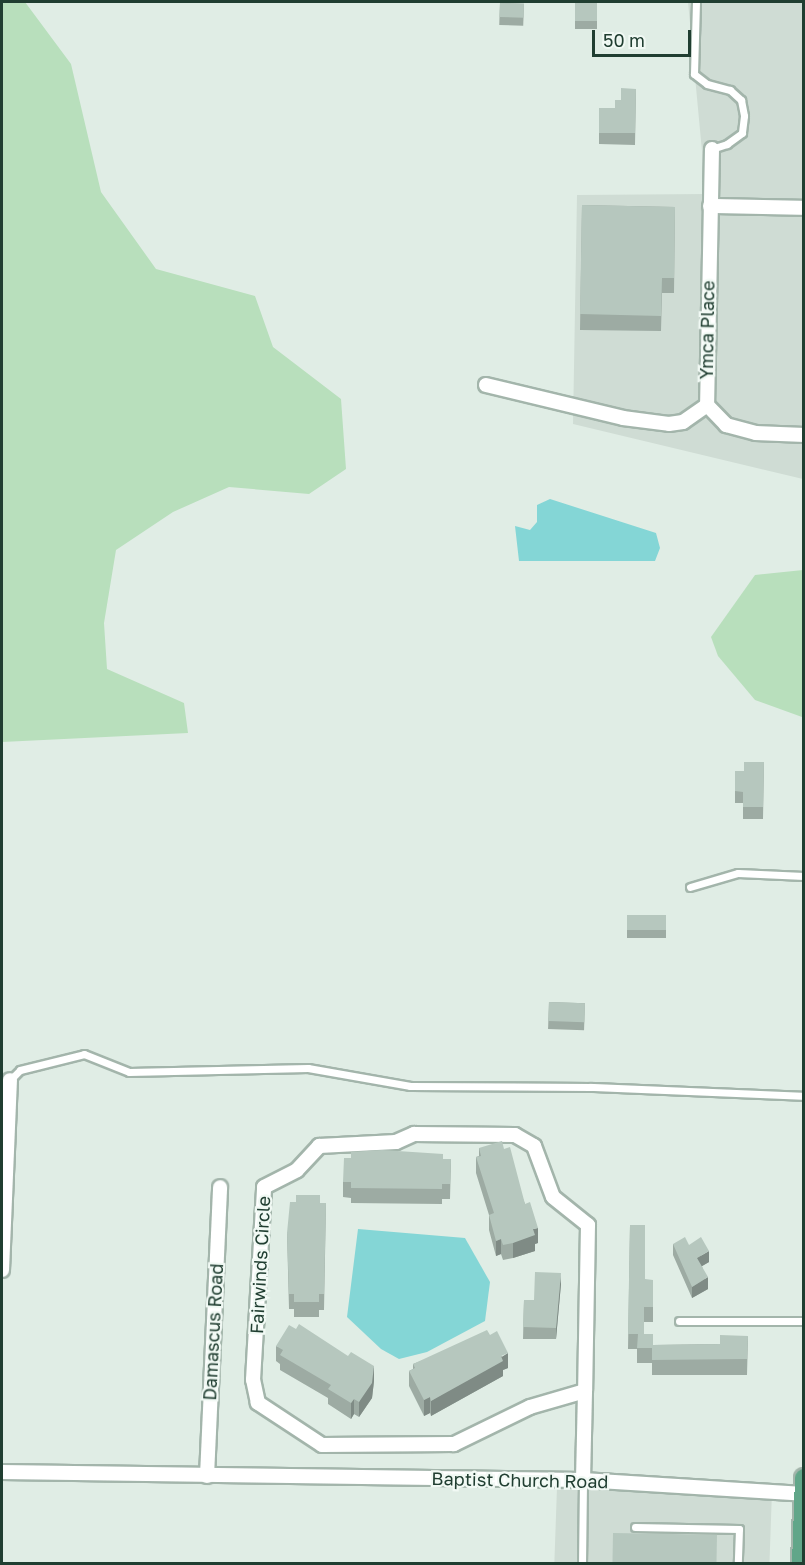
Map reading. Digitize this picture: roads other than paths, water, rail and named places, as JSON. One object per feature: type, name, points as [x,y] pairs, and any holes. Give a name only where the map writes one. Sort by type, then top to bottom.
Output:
[{"type":"main road","points":[[801,1563],[804,1478]]},
{"type":"street","name":"Ymca Place","points":[[712,149],[707,405],[726,425],[756,433],[804,435]]},
{"type":"street","points":[[710,206],[804,208]]},
{"type":"street","points":[[486,385],[623,418],[669,424],[683,422],[707,405]]},
{"type":"street","points":[[2,1270],[10,1080]]},
{"type":"street","name":"Fairwinds Circle","points":[[583,1480],[585,1391],[588,1225],[553,1197],[534,1146],[515,1135],[414,1134],[396,1142],[319,1146],[297,1170],[264,1187],[253,1380],[258,1403],[322,1445],[454,1444],[530,1407],[585,1391]]},
{"type":"street","name":"Damascus Road","points":[[207,1476],[220,1187]]},
{"type":"street","name":"Baptist Church Road","points":[[2,1472],[237,1478],[583,1480],[803,1494]]},
{"type":"lane","points":[[696,2],[694,74],[708,84],[730,90],[741,100],[744,116],[742,132],[727,144],[712,149]]},
{"type":"lane","points":[[690,887],[738,873],[804,876]]},
{"type":"lane","points":[[10,1080],[20,1070],[84,1054],[129,1072],[308,1068],[410,1086],[591,1087],[804,1096]]},
{"type":"lane","points":[[679,1321],[804,1322]]},
{"type":"lane","points":[[582,1563],[583,1480]]},
{"type":"lane","points":[[635,1527],[739,1529],[738,1563]]},
{"type":"water","points":[[550,499],[656,533],[660,548],[655,561],[519,561],[515,526],[530,530],[537,522],[537,505]]},
{"type":"water","points":[[358,1229],[465,1238],[490,1282],[485,1321],[427,1352],[399,1359],[381,1349],[347,1317]]}]
